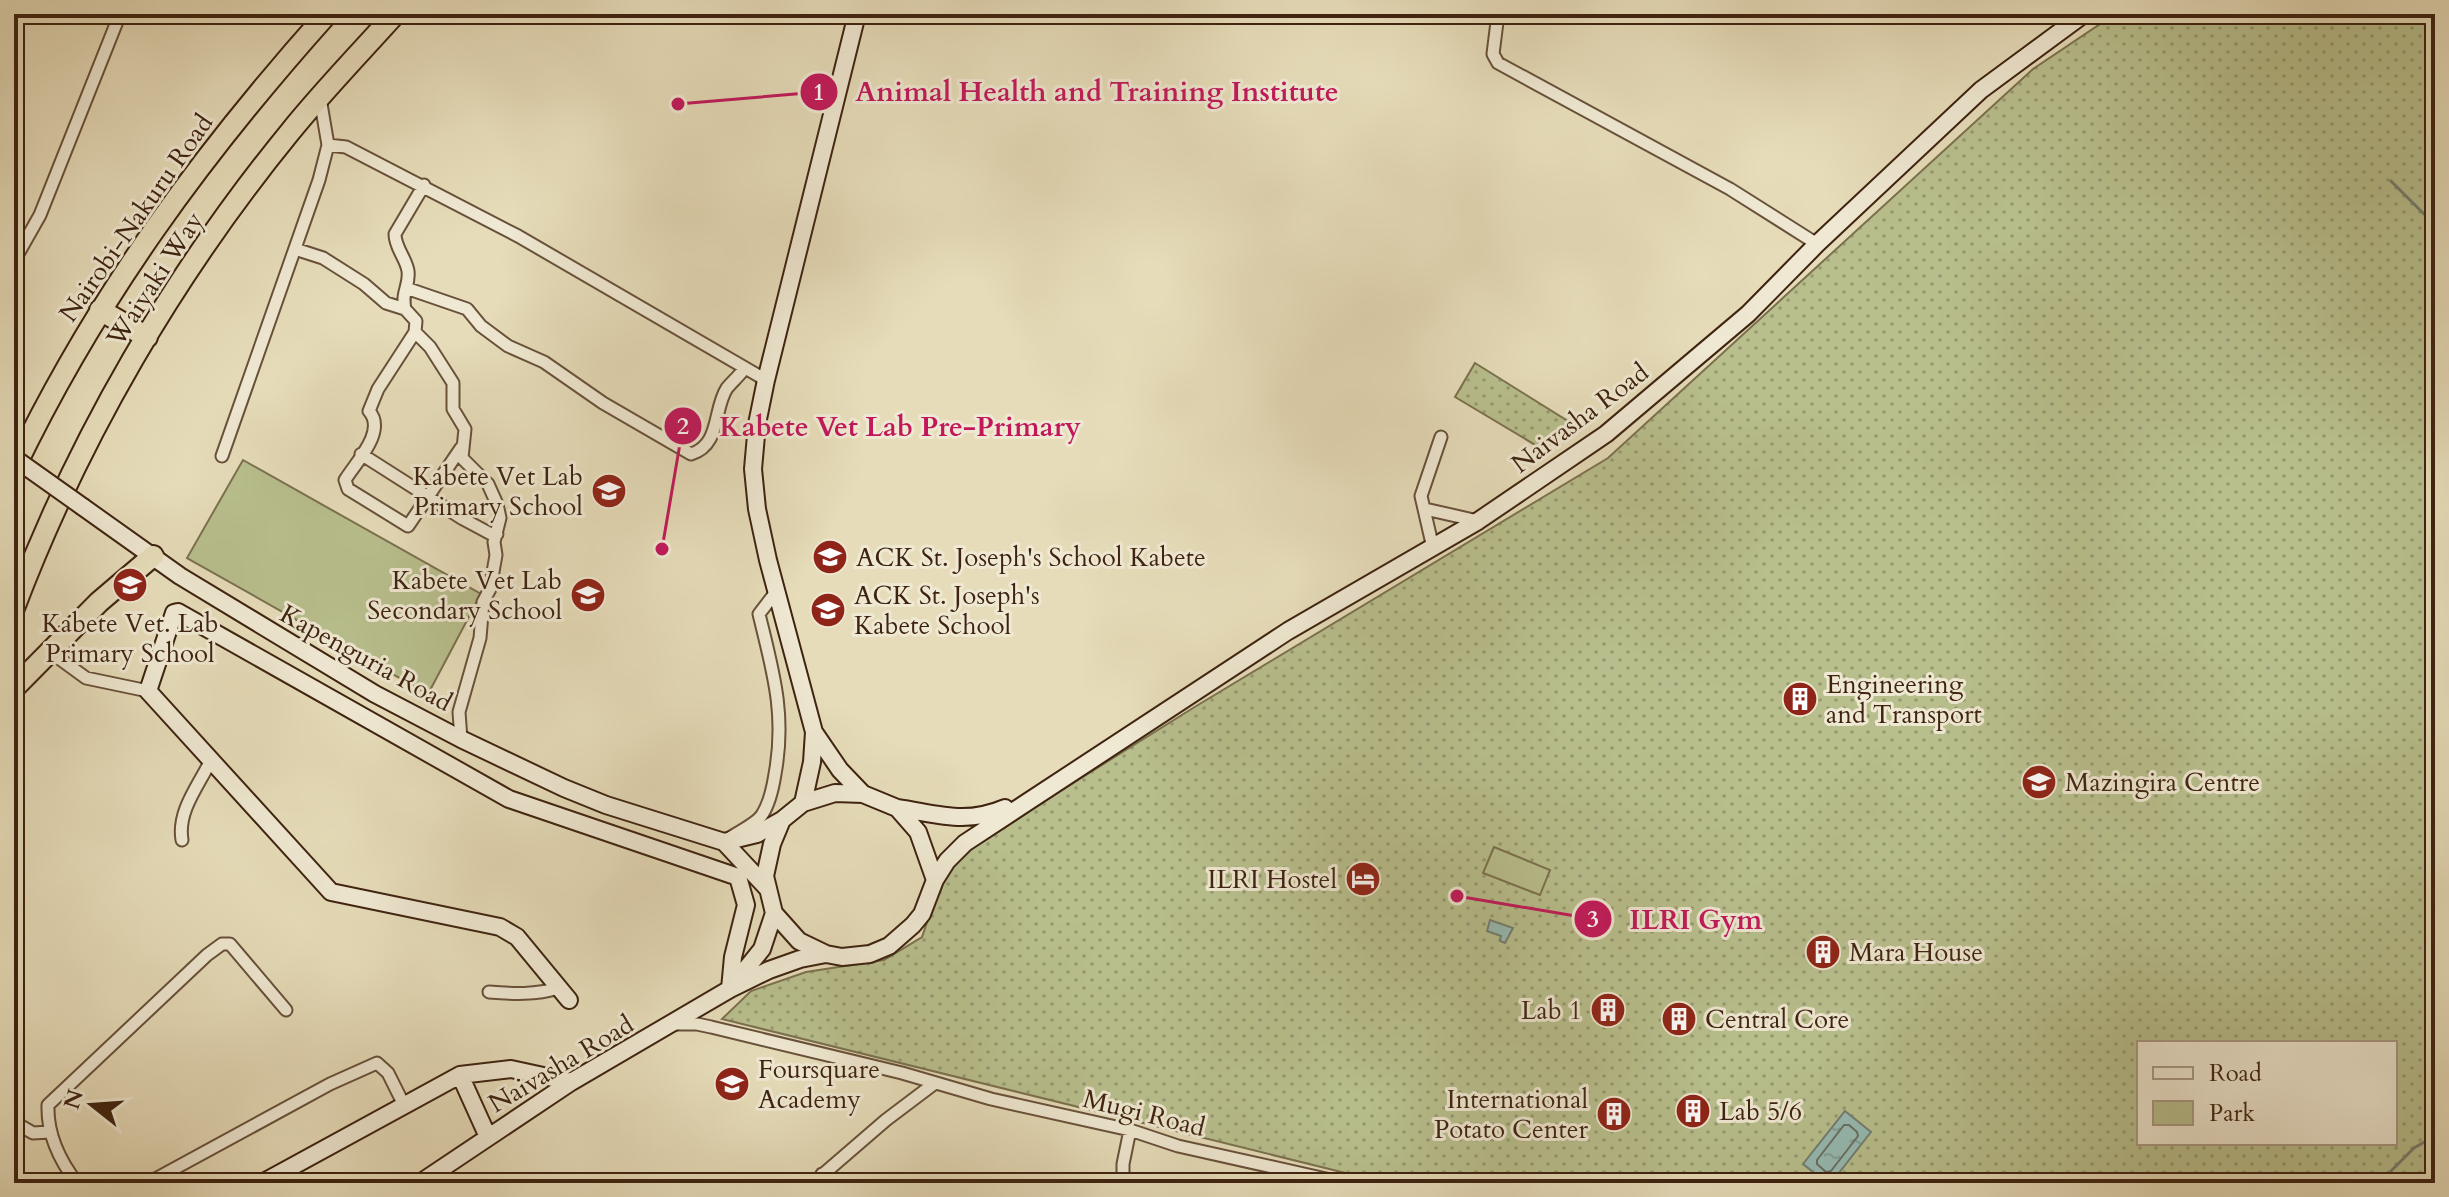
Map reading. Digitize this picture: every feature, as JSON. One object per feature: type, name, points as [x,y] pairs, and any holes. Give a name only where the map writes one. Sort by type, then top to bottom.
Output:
[{"type":"highway","name":"Nairobi-Nakuru Road","points":[[14,469],[58,382],[100,310],[158,224],[269,79],[327,14]]},
{"type":"highway","name":"Waiyaki Way","points":[[14,608],[77,461],[147,337],[238,200],[320,97],[395,14]]},
{"type":"highway","points":[[100,310],[147,337]]},
{"type":"highway","points":[[15,690],[99,602],[153,556]]},
{"type":"street","points":[[14,261],[40,215],[120,14]]},
{"type":"street","points":[[803,803],[812,762],[814,732],[776,592],[757,509],[753,469],[757,424],[766,380],[857,14]]},
{"type":"street","points":[[1498,14],[1493,54],[1498,63],[1711,178],[1817,244]]},
{"type":"street","name":"Naivasha Road","points":[[935,880],[947,861],[965,843],[1049,787],[1288,631],[1478,521],[1606,434],[1748,314],[1817,244],[1981,90],[2084,14]]},
{"type":"street","points":[[222,456],[319,180],[328,145],[320,97]]},
{"type":"street","points":[[328,145],[346,147],[424,185],[766,380]]},
{"type":"street","points":[[405,309],[403,297],[408,268],[395,242],[395,234],[424,185]]},
{"type":"street","points":[[295,249],[323,258],[364,284],[386,303],[405,309],[416,321],[415,332],[378,389],[369,411],[376,418],[376,427],[345,480],[348,489],[408,526],[466,437],[465,429],[453,409],[453,383],[430,347],[415,332]]},
{"type":"street","points":[[406,288],[467,309],[481,326],[508,346],[544,362],[603,403],[691,454],[710,440],[728,388],[744,369]]},
{"type":"street","points":[[1433,548],[1421,496],[1441,437]]},
{"type":"street","points":[[461,447],[462,458],[493,493],[500,518],[494,542],[496,555],[490,589],[483,602],[480,638],[459,712],[461,739]]},
{"type":"street","points":[[361,454],[403,483],[477,526],[497,534]]},
{"type":"street","name":"Kapenguria Road","points":[[14,458],[180,576],[375,694],[564,788],[606,805],[724,842],[767,888]]},
{"type":"street","points":[[1425,509],[1478,521]]},
{"type":"street","points":[[724,842],[761,818],[772,788],[781,720],[776,683],[759,614],[776,592]]},
{"type":"street","points":[[148,691],[174,613],[178,612],[509,799],[738,877],[746,905],[726,992]]},
{"type":"street","points":[[49,651],[86,678],[148,691],[331,892],[500,927],[517,937],[564,994]]},
{"type":"street","points":[[814,732],[840,770],[863,794]]},
{"type":"street","points":[[182,840],[180,827],[185,810],[211,760]]},
{"type":"street","name":"Naivasha Road","points":[[897,808],[962,819],[1000,810],[1049,787]]},
{"type":"street","points":[[554,815],[564,788]]},
{"type":"street","points":[[724,842],[757,834],[803,803],[835,793],[863,794],[897,808],[918,832],[935,880],[922,914],[889,946],[870,954],[842,957],[826,954],[799,941],[774,913],[765,876],[772,844],[782,820]]},
{"type":"street","points":[[726,992],[762,949],[774,913]]},
{"type":"street","points":[[73,1181],[50,1132],[48,1108],[52,1100],[170,993],[207,955],[227,943],[237,950],[286,1010]]},
{"type":"street","name":"Naivasha Road","points":[[420,1183],[571,1082],[726,992],[769,970],[826,954]]},
{"type":"street","points":[[489,992],[564,994]]},
{"type":"street","name":"Mugi Road","points":[[673,1024],[711,1027],[991,1099],[1130,1130],[1178,1146],[1340,1183]]},
{"type":"street","points":[[148,1183],[341,1078],[377,1063],[388,1073],[405,1107]]},
{"type":"street","points":[[262,1183],[460,1075],[511,1069],[571,1082]]},
{"type":"street","points":[[460,1075],[488,1137]]},
{"type":"street","points":[[813,1183],[886,1120],[935,1083]]},
{"type":"street","points":[[14,1122],[33,1133],[50,1132]]},
{"type":"street","points":[[1123,1183],[1123,1164],[1130,1130]]},
{"type":"street","points":[[822,1174],[843,1183]]},
{"type":"green space","points":[[2115,14],[2435,14],[2435,1183],[1386,1183],[722,1019],[751,991],[806,972],[884,960],[922,937],[937,893],[949,871],[974,845],[1193,708],[1608,458],[2033,69]]},
{"type":"green space","points":[[1475,363],[1579,428],[1542,449],[1455,397]]},
{"type":"green space","points":[[243,460],[481,594],[428,694],[187,558]]},
{"type":"green space","points":[[1494,847],[1550,870],[1540,895],[1483,873]]},
{"type":"water","points":[[1490,920],[1513,928],[1505,943],[1500,941],[1501,936],[1487,931]]},
{"type":"water","points":[[1845,1111],[1871,1132],[1831,1183],[1827,1183],[1803,1164]]},
{"type":"waterway","points":[[2391,181],[2435,225]]},
{"type":"waterway","points":[[2392,1183],[2391,1171],[2414,1148],[2435,1136]]},
{"type":"waterway","points":[[2374,1183],[2391,1172]]},
{"type":"place","name":"Animal Health and Training Institute","points":[[678,104]]},
{"type":"place","name":"Kabete Vet Lab Primary School","points":[[609,491]]},
{"type":"place","name":"Kabete Vet Lab Pre-Primary","points":[[662,549]]},
{"type":"place","name":"ACK St. Joseph's School Kabete","points":[[830,557]]},
{"type":"place","name":"Kabete Vet. Lab Primary School","points":[[130,585]]},
{"type":"place","name":"Kabete Vet Lab Secondary School","points":[[588,595]]},
{"type":"place","name":"ACK St. Joseph's Kabete School","points":[[828,610]]},
{"type":"place","name":"Engineering and Transport","points":[[1800,699]]},
{"type":"place","name":"Mazingira Centre","points":[[2039,782]]},
{"type":"place","name":"ILRI Hostel","points":[[1363,879]]},
{"type":"place","name":"ILRI Gym","points":[[1457,896]]},
{"type":"place","name":"Mara House","points":[[1823,952]]},
{"type":"place","name":"Lab 1","points":[[1608,1010]]},
{"type":"place","name":"Central Core","points":[[1679,1019]]},
{"type":"place","name":"Foursquare Academy","points":[[732,1084]]},
{"type":"place","name":"Lab 5/6","points":[[1693,1111]]},
{"type":"place","name":"International Potato Center","points":[[1614,1114]]}]
